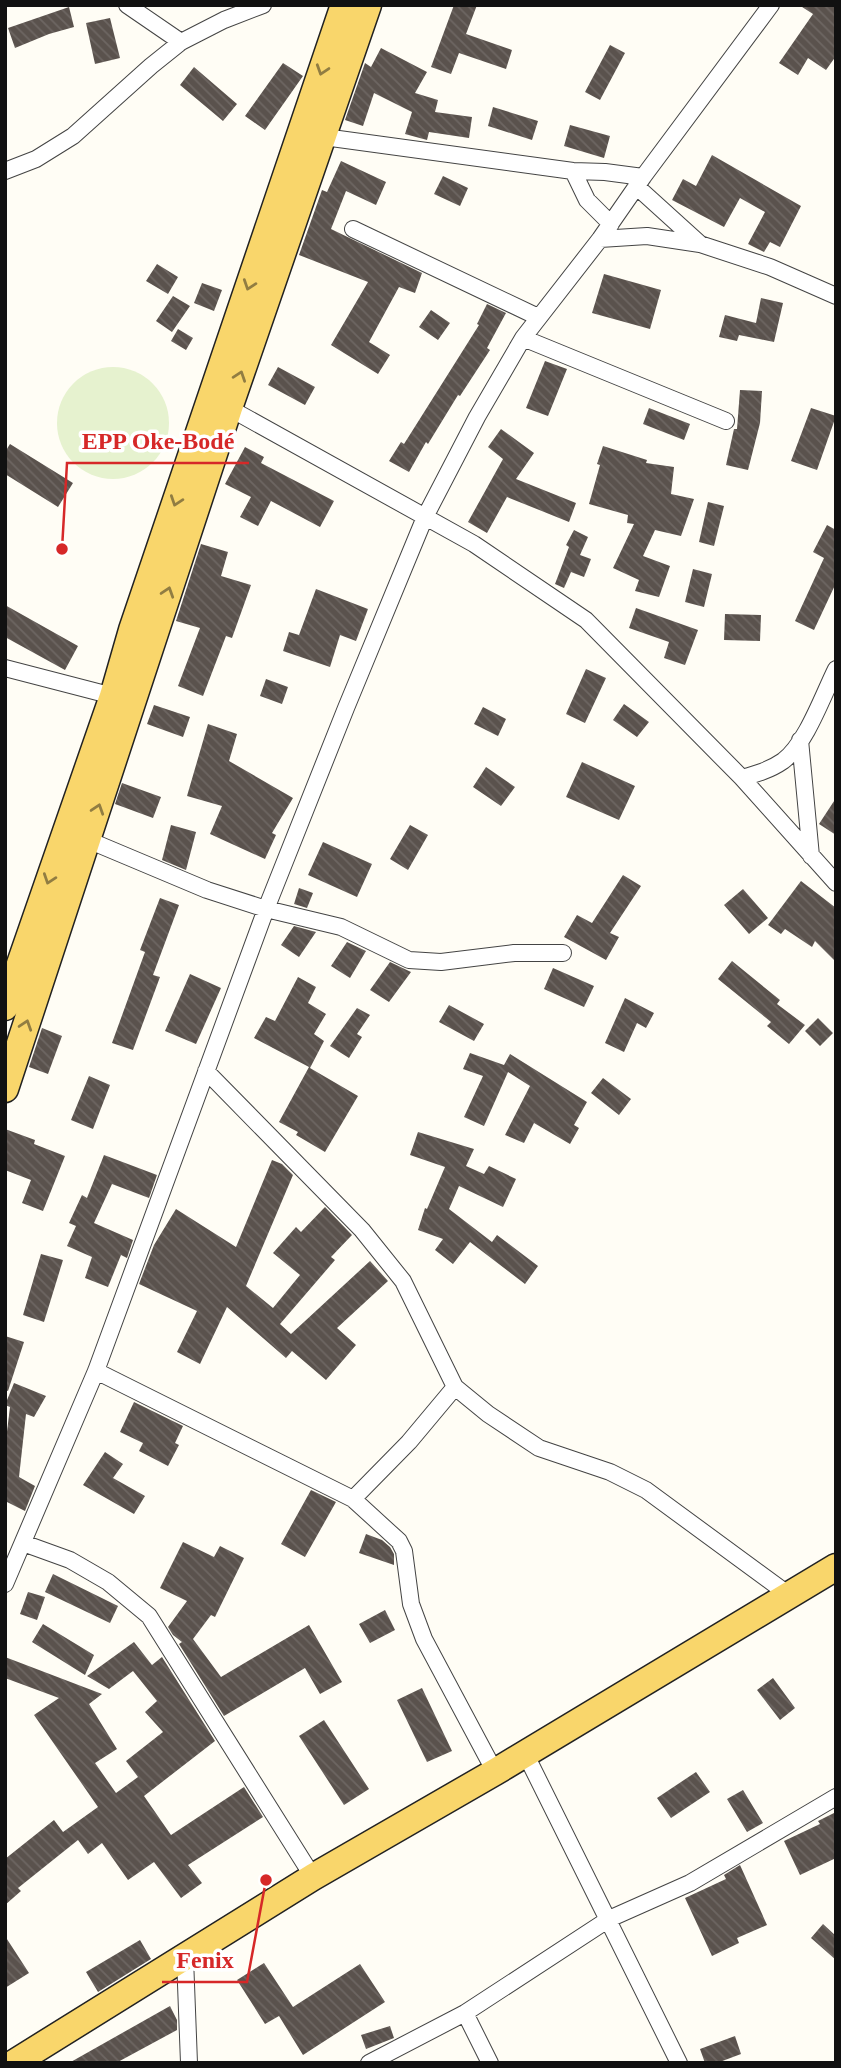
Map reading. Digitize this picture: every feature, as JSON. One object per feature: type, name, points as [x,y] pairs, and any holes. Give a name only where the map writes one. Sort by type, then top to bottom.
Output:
[{"type":"main road","points":[[5,1007],[113,696],[136,617],[344,5]]},
{"type":"main road","points":[[5,1090],[229,408],[368,5]]},
{"type":"main road","points":[[14,2063],[313,1877],[495,1772],[836,1567]]},
{"type":"street","points":[[127,5],[181,42]]},
{"type":"street","points":[[5,171],[36,159],[73,136],[181,42],[224,20],[263,5]]},
{"type":"street","points":[[5,1584],[9,1565],[23,1544],[96,1371],[266,909],[425,517],[477,417],[523,338],[611,225],[639,182],[771,5]]},
{"type":"street","points":[[324,137],[573,171],[605,172],[639,182],[700,244]]},
{"type":"street","points":[[573,171],[587,200],[611,225]]},
{"type":"street","points":[[353,229],[538,317]]},
{"type":"street","points":[[600,239],[647,236],[700,244],[770,267],[836,296]]},
{"type":"street","points":[[523,338],[726,421]]},
{"type":"street","points":[[229,408],[425,517],[522,575],[586,620],[742,778],[836,883]]},
{"type":"street","points":[[5,668],[113,696]]},
{"type":"street","points":[[742,778],[763,772],[785,759],[800,740],[836,669]]},
{"type":"street","points":[[800,740],[811,856]]},
{"type":"street","points":[[88,840],[207,890],[266,909],[341,927],[409,960],[441,962],[514,953],[563,953]]},
{"type":"street","points":[[206,1071],[362,1230],[396,1273],[455,1387],[488,1414],[539,1448],[610,1472],[646,1490],[789,1595]]},
{"type":"street","points":[[96,1371],[353,1499],[402,1546],[411,1604],[424,1639],[495,1772]]},
{"type":"street","points":[[353,1499],[409,1442],[455,1387]]},
{"type":"street","points":[[23,1544],[69,1560],[108,1582],[149,1616],[313,1877]]},
{"type":"street","points":[[525,1753],[679,2063]]},
{"type":"street","points":[[369,2063],[464,2013],[609,1919],[690,1883],[836,1797]]},
{"type":"street","points":[[185,1958],[189,2063]]},
{"type":"street","points":[[464,2013],[490,2063]]},
{"type":"green space","points":[[113,367],[134,371],[152,384],[165,402],[169,423],[165,444],[152,462],[134,475],[113,479],[92,475],[74,462],[61,444],[57,423],[61,402],[74,384],[92,371]]},
{"type":"building","points":[[454,5],[477,5],[466,34],[512,50],[506,69],[459,53],[451,74],[431,67]]},
{"type":"building","points":[[799,5],[836,5],[836,56],[826,70],[808,58],[798,75],[779,63],[813,14]]},
{"type":"building","points":[[69,7],[74,27],[15,48],[8,28]]},
{"type":"building","points":[[110,18],[120,58],[95,64],[86,23]]},
{"type":"building","points":[[610,45],[625,53],[600,100],[585,92]]},
{"type":"building","points":[[381,48],[427,72],[415,93],[438,100],[435,112],[472,117],[469,138],[429,132],[427,140],[405,134],[412,112],[374,93],[363,126],[345,120],[365,63],[371,67]]},
{"type":"building","points":[[283,63],[303,76],[265,130],[245,116]]},
{"type":"building","points":[[194,67],[237,104],[223,121],[180,85]]},
{"type":"building","points":[[493,107],[538,121],[532,140],[488,126]]},
{"type":"building","points":[[570,125],[610,136],[604,158],[564,146]]},
{"type":"building","points":[[712,155],[801,206],[780,247],[770,242],[764,252],[748,244],[765,212],[740,198],[724,227],[672,200],[683,179],[696,186]]},
{"type":"building","points":[[341,161],[386,182],[376,205],[346,191],[331,229],[422,273],[415,293],[399,287],[369,342],[390,355],[378,374],[331,345],[368,282],[299,255],[322,190],[327,192]]},
{"type":"building","points":[[443,176],[468,188],[460,206],[434,194]]},
{"type":"building","points":[[157,264],[178,277],[168,294],[146,281]]},
{"type":"building","points":[[604,274],[661,290],[650,329],[592,313]]},
{"type":"building","points":[[202,283],[222,290],[214,311],[194,303]]},
{"type":"building","points":[[173,296],[190,306],[172,332],[156,321]]},
{"type":"building","points":[[761,298],[783,303],[774,342],[739,335],[737,341],[719,337],[725,315],[756,323]]},
{"type":"building","points":[[487,304],[506,313],[487,348],[490,350],[428,444],[426,442],[409,472],[389,461],[401,442],[404,444],[479,325],[477,324]]},
{"type":"building","points":[[431,310],[450,323],[438,340],[419,327]]},
{"type":"building","points":[[178,329],[193,338],[186,350],[171,341]]},
{"type":"building","points":[[545,361],[567,369],[548,416],[526,408]]},
{"type":"building","points":[[278,367],[315,387],[305,405],[268,385]]},
{"type":"building","points":[[740,390],[762,391],[760,423],[748,470],[726,465],[734,429],[737,429]]},
{"type":"building","points":[[649,408],[690,424],[684,440],[643,424]]},
{"type":"building","points":[[811,408],[836,416],[817,470],[791,461]]},
{"type":"building","points":[[501,429],[534,453],[516,479],[576,503],[569,522],[507,497],[487,533],[468,522],[503,459],[488,447]]},
{"type":"building","points":[[10,444],[73,483],[58,507],[5,474],[5,452]]},
{"type":"building","points":[[603,446],[647,460],[646,463],[674,467],[671,494],[694,499],[681,536],[655,530],[643,556],[670,566],[659,597],[635,591],[639,580],[613,568],[634,524],[627,523],[628,515],[589,504]]},
{"type":"building","points":[[245,447],[264,457],[261,463],[334,501],[320,527],[271,501],[258,526],[240,517],[251,497],[225,484]]},
{"type":"building","points":[[708,502],[724,506],[714,546],[699,542]]},
{"type":"building","points":[[827,525],[836,530],[836,583],[814,630],[795,621],[824,558],[813,552]]},
{"type":"building","points":[[574,530],[588,537],[580,555],[591,559],[584,577],[571,572],[564,588],[555,584],[569,547],[566,545]]},
{"type":"building","points":[[201,544],[228,552],[221,576],[251,585],[232,638],[226,636],[203,696],[178,686],[200,628],[176,621]]},
{"type":"building","points":[[693,569],[712,574],[704,607],[685,602]]},
{"type":"building","points":[[316,589],[368,609],[356,641],[340,635],[330,667],[283,651],[289,632],[299,635]]},
{"type":"building","points":[[5,605],[78,646],[65,670],[5,637]]},
{"type":"building","points":[[636,608],[698,630],[685,665],[664,658],[669,642],[629,628]]},
{"type":"building","points":[[725,614],[761,615],[760,641],[724,640]]},
{"type":"building","points":[[586,669],[606,678],[585,723],[566,714]]},
{"type":"building","points":[[266,679],[288,687],[282,704],[260,696]]},
{"type":"building","points":[[624,704],[649,722],[637,737],[613,720]]},
{"type":"building","points":[[154,705],[190,717],[183,737],[147,724]]},
{"type":"building","points":[[483,707],[506,719],[498,736],[474,724]]},
{"type":"building","points":[[208,724],[237,734],[229,761],[293,798],[272,833],[276,835],[265,859],[210,834],[222,806],[187,796]]},
{"type":"building","points":[[582,762],[635,786],[619,820],[566,797]]},
{"type":"building","points":[[486,767],[515,787],[501,806],[473,787]]},
{"type":"building","points":[[122,783],[161,797],[153,818],[115,804]]},
{"type":"building","points":[[836,798],[836,835],[819,824]]},
{"type":"building","points":[[171,825],[196,832],[186,870],[162,860]]},
{"type":"building","points":[[410,825],[428,835],[408,870],[390,859]]},
{"type":"building","points":[[323,842],[372,864],[357,897],[308,875]]},
{"type":"building","points":[[623,875],[641,886],[610,933],[619,937],[606,960],[564,937],[577,915],[592,923]]},
{"type":"building","points":[[801,881],[836,908],[836,962],[815,941],[812,947],[785,929],[781,934],[768,925]]},
{"type":"building","points":[[299,888],[313,893],[307,908],[294,904]]},
{"type":"building","points":[[743,889],[768,918],[749,934],[724,905]]},
{"type":"building","points":[[160,898],[179,905],[153,975],[160,977],[133,1050],[112,1043],[145,952],[140,950]]},
{"type":"building","points":[[294,926],[316,932],[299,957],[281,945]]},
{"type":"building","points":[[347,942],[366,951],[350,978],[331,966]]},
{"type":"building","points":[[732,961],[780,1000],[777,1004],[805,1025],[789,1044],[767,1026],[771,1022],[718,979]]},
{"type":"building","points":[[390,962],[411,972],[389,1002],[370,990]]},
{"type":"building","points":[[553,968],[594,986],[584,1007],[544,989]]},
{"type":"building","points":[[190,974],[221,988],[196,1044],[165,1031]]},
{"type":"building","points":[[298,977],[316,987],[308,1003],[326,1014],[314,1034],[324,1041],[310,1068],[358,1096],[325,1152],[279,1122],[309,1067],[254,1038],[266,1017],[275,1021]]},
{"type":"building","points":[[625,998],[654,1013],[646,1028],[637,1023],[624,1052],[605,1043]]},
{"type":"building","points":[[449,1005],[484,1024],[474,1041],[439,1022]]},
{"type":"building","points":[[357,1008],[370,1015],[357,1034],[362,1037],[349,1058],[330,1046]]},
{"type":"building","points":[[818,1018],[833,1033],[820,1046],[805,1031]]},
{"type":"building","points":[[42,1028],[62,1036],[48,1074],[29,1067]]},
{"type":"building","points":[[470,1053],[504,1065],[510,1054],[587,1102],[574,1125],[579,1128],[570,1144],[534,1123],[524,1143],[505,1135],[530,1086],[508,1072],[484,1126],[464,1117],[483,1076],[463,1069]]},
{"type":"building","points":[[89,1076],[110,1085],[93,1129],[71,1120]]},
{"type":"building","points":[[603,1078],[631,1099],[619,1115],[591,1093]]},
{"type":"building","points":[[5,1129],[35,1140],[34,1144],[65,1156],[43,1211],[22,1203],[31,1180],[5,1170]]},
{"type":"building","points":[[418,1132],[474,1149],[466,1166],[484,1174],[489,1166],[516,1179],[503,1207],[459,1186],[449,1209],[492,1242],[497,1235],[538,1266],[525,1284],[470,1242],[453,1264],[435,1250],[443,1239],[418,1230],[425,1208],[427,1209],[445,1167],[410,1155]]},
{"type":"building","points":[[104,1155],[157,1175],[149,1198],[112,1184],[94,1223],[133,1240],[127,1258],[121,1255],[108,1287],[85,1278],[92,1257],[67,1246],[76,1226],[69,1223],[82,1195],[87,1198]]},
{"type":"building","points":[[272,1160],[282,1164],[293,1175],[246,1286],[273,1308],[300,1275],[273,1253],[296,1227],[301,1232],[325,1207],[352,1235],[331,1257],[335,1260],[280,1324],[291,1334],[370,1261],[388,1281],[337,1328],[356,1345],[326,1380],[292,1351],[286,1358],[227,1307],[200,1364],[177,1352],[197,1311],[139,1284],[154,1245],[176,1209],[236,1247]]},
{"type":"building","points":[[41,1254],[63,1260],[44,1322],[23,1315]]},
{"type":"building","points":[[5,1336],[24,1342],[8,1391],[5,1390]]},
{"type":"building","points":[[14,1383],[46,1396],[34,1417],[26,1414],[19,1477],[35,1486],[25,1511],[5,1501],[5,1448],[10,1407],[5,1405]]},
{"type":"building","points":[[134,1402],[183,1426],[175,1443],[179,1445],[168,1466],[139,1451],[143,1443],[120,1432]]},
{"type":"building","points":[[105,1452],[123,1464],[113,1478],[145,1496],[134,1514],[83,1485]]},
{"type":"building","points":[[311,1490],[336,1502],[305,1557],[281,1544]]},
{"type":"building","points":[[366,1534],[382,1540],[390,1547],[394,1554],[394,1565],[359,1553]]},
{"type":"building","points":[[183,1542],[214,1557],[220,1546],[244,1558],[215,1617],[211,1615],[193,1639],[221,1677],[309,1625],[342,1682],[320,1694],[305,1668],[224,1716],[179,1644],[182,1642],[168,1627],[187,1601],[160,1588]]},
{"type":"building","points":[[53,1574],[118,1606],[110,1623],[45,1592]]},
{"type":"building","points":[[28,1592],[45,1597],[37,1620],[20,1614]]},
{"type":"building","points":[[385,1610],[395,1630],[370,1643],[359,1624]]},
{"type":"building","points":[[43,1624],[94,1655],[85,1675],[32,1642]]},
{"type":"building","points":[[134,1642],[152,1665],[162,1657],[215,1741],[144,1796],[171,1835],[244,1787],[263,1817],[188,1865],[202,1883],[181,1898],[154,1862],[128,1880],[102,1843],[88,1854],[78,1840],[18,1888],[21,1891],[5,1905],[5,1859],[54,1820],[63,1832],[98,1807],[34,1715],[59,1698],[5,1678],[5,1657],[102,1694],[89,1704],[117,1749],[95,1763],[116,1793],[138,1777],[126,1761],[163,1732],[145,1712],[157,1701],[133,1671],[109,1689],[87,1676]]},
{"type":"building","points":[[773,1678],[795,1708],[780,1720],[757,1690]]},
{"type":"building","points":[[422,1688],[452,1751],[427,1762],[397,1700]]},
{"type":"building","points":[[324,1720],[369,1789],[344,1805],[299,1736]]},
{"type":"building","points":[[696,1772],[710,1792],[671,1818],[657,1798]]},
{"type":"building","points":[[743,1790],[763,1823],[747,1832],[727,1799]]},
{"type":"building","points":[[836,1812],[836,1858],[800,1875],[784,1841],[820,1824],[818,1821]]},
{"type":"building","points":[[740,1865],[767,1925],[737,1938],[739,1943],[712,1956],[685,1898],[726,1879],[724,1875]]},
{"type":"building","points":[[823,1924],[836,1936],[836,1960],[811,1938]]},
{"type":"building","points":[[5,1936],[29,1973],[5,1988]]},
{"type":"building","points":[[140,1940],[151,1959],[98,1992],[86,1972]]},
{"type":"building","points":[[264,1963],[293,2007],[360,1964],[385,2002],[303,2055],[279,2016],[265,2024],[237,1980]]},
{"type":"building","points":[[170,2006],[177,2020],[177,2030],[116,2063],[69,2063]]},
{"type":"building","points":[[390,2026],[394,2038],[366,2049],[361,2035]]},
{"type":"building","points":[[735,2036],[741,2054],[717,2063],[705,2063],[700,2049]]},
{"type":"place","name":"EPP Oke-Bodé","points":[[62,549]]},
{"type":"place","name":"Fenix","points":[[266,1880]]}]
